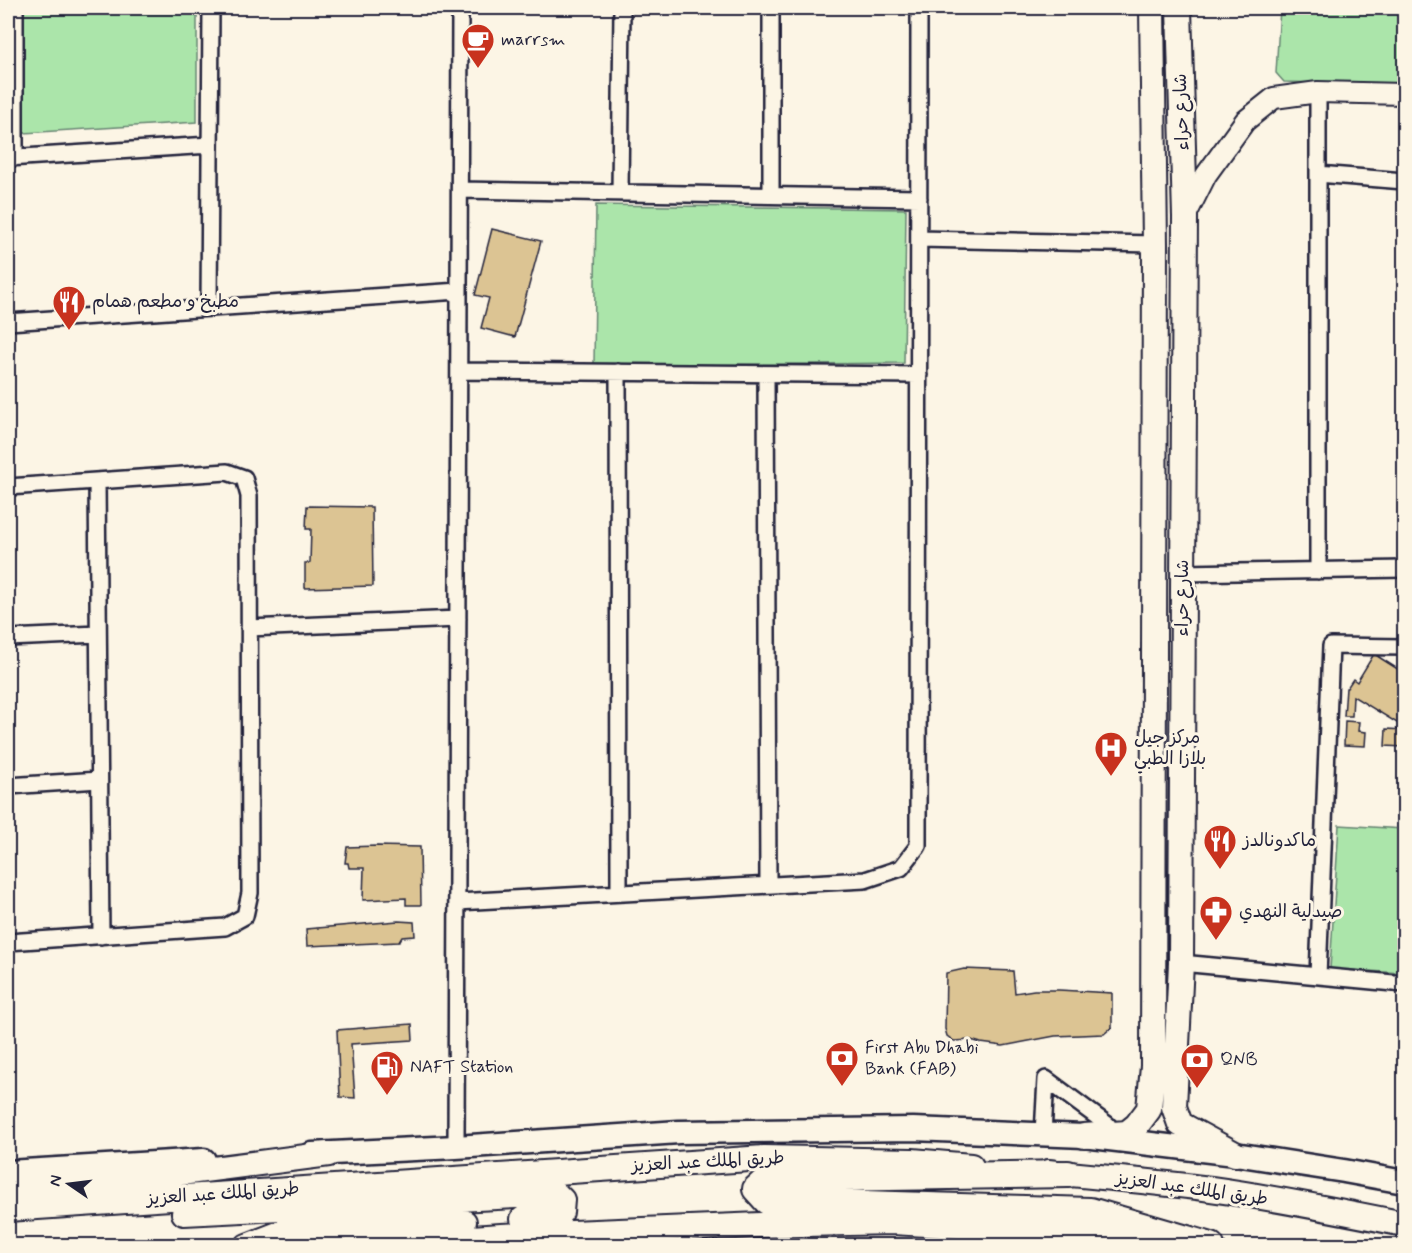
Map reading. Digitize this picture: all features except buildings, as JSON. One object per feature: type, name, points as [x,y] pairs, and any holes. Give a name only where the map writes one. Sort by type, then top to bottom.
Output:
[{"type":"highway","points":[[1068,1174],[767,1179],[756,1189],[767,1201],[1090,1211],[1211,1245]]},
{"type":"main road","name":"شارع حراء","points":[[1152,8],[1154,387],[1164,1066],[1180,1124],[1235,1154]]},
{"type":"main road","name":"شارع حراء","points":[[1084,1136],[1127,1133],[1137,1125],[1149,1108],[1164,1066],[1181,963],[1185,217],[1179,8]]},
{"type":"main road","points":[[1154,387],[1184,385]]},
{"type":"main road","points":[[8,1172],[456,1148],[679,1132],[913,1129],[1084,1136],[1235,1154],[1404,1182]]},
{"type":"main road","points":[[8,1195],[329,1154]]},
{"type":"main road","name":"طريق الملك عبد العزيز","points":[[8,1209],[764,1158],[912,1161],[1068,1174],[1213,1189],[1404,1224]]},
{"type":"main road","points":[[96,1203],[173,1214],[556,1194],[562,1200],[561,1212],[555,1217],[286,1231],[247,1245]]},
{"type":"main road","points":[[356,1245],[513,1235],[760,1224],[893,1222],[1139,1237],[1203,1245]]},
{"type":"street","points":[[15,8],[11,158],[210,145]]},
{"type":"street","points":[[209,308],[211,8]]},
{"type":"street","points":[[456,1148],[460,8]]},
{"type":"street","points":[[620,193],[622,8]]},
{"type":"street","points":[[771,8],[771,195]]},
{"type":"street","points":[[457,902],[866,880],[901,868],[918,846],[919,8]]},
{"type":"street","points":[[1185,217],[1206,175],[1245,121],[1274,98],[1318,92],[1404,94]]},
{"type":"street","points":[[1318,92],[1318,571]]},
{"type":"street","points":[[1318,174],[1404,181]]},
{"type":"street","points":[[460,190],[919,198]]},
{"type":"street","points":[[919,239],[1155,244]]},
{"type":"street","points":[[8,322],[459,291]]},
{"type":"street","points":[[459,371],[919,375]]},
{"type":"street","points":[[618,372],[619,893]]},
{"type":"street","points":[[766,374],[768,885]]},
{"type":"street","points":[[8,487],[227,471],[244,478],[249,496],[250,893],[245,915],[225,927],[8,942]]},
{"type":"street","points":[[97,481],[101,936]]},
{"type":"street","points":[[1183,573],[1404,569]]},
{"type":"street","points":[[249,628],[458,619]]},
{"type":"street","points":[[8,638],[98,634]]},
{"type":"street","points":[[1318,976],[1331,646],[1404,647]]},
{"type":"street","points":[[8,786],[99,780]]},
{"type":"street","points":[[1181,963],[1404,984]]},
{"type":"street","points":[[1043,1134],[1046,1079],[1108,1125]]},
{"type":"green space","points":[[23,8],[197,8],[197,122],[24,133]]},
{"type":"green space","points":[[1280,8],[1404,8],[1404,85],[1284,82],[1276,73]]},
{"type":"green space","points":[[596,205],[906,209],[904,363],[594,366]]},
{"type":"green space","points":[[1339,825],[1404,829],[1404,973],[1330,969]]},
{"type":"place","name":"marrsm","points":[[478,69]]},
{"type":"place","name":"مطبخ و مطعم همام","points":[[69,331]]},
{"type":"place","name":"مركز جيل بلازا الطبي","points":[[1111,777]]},
{"type":"place","name":"ماكدونالدز","points":[[1220,870]]},
{"type":"place","name":"صيدلية النهدي","points":[[1216,941]]},
{"type":"place","name":"First Abu Dhabi Bank (FAB)","points":[[842,1087]]},
{"type":"place","name":"QNB","points":[[1197,1089]]},
{"type":"place","name":"NAFT Station","points":[[387,1096]]}]
